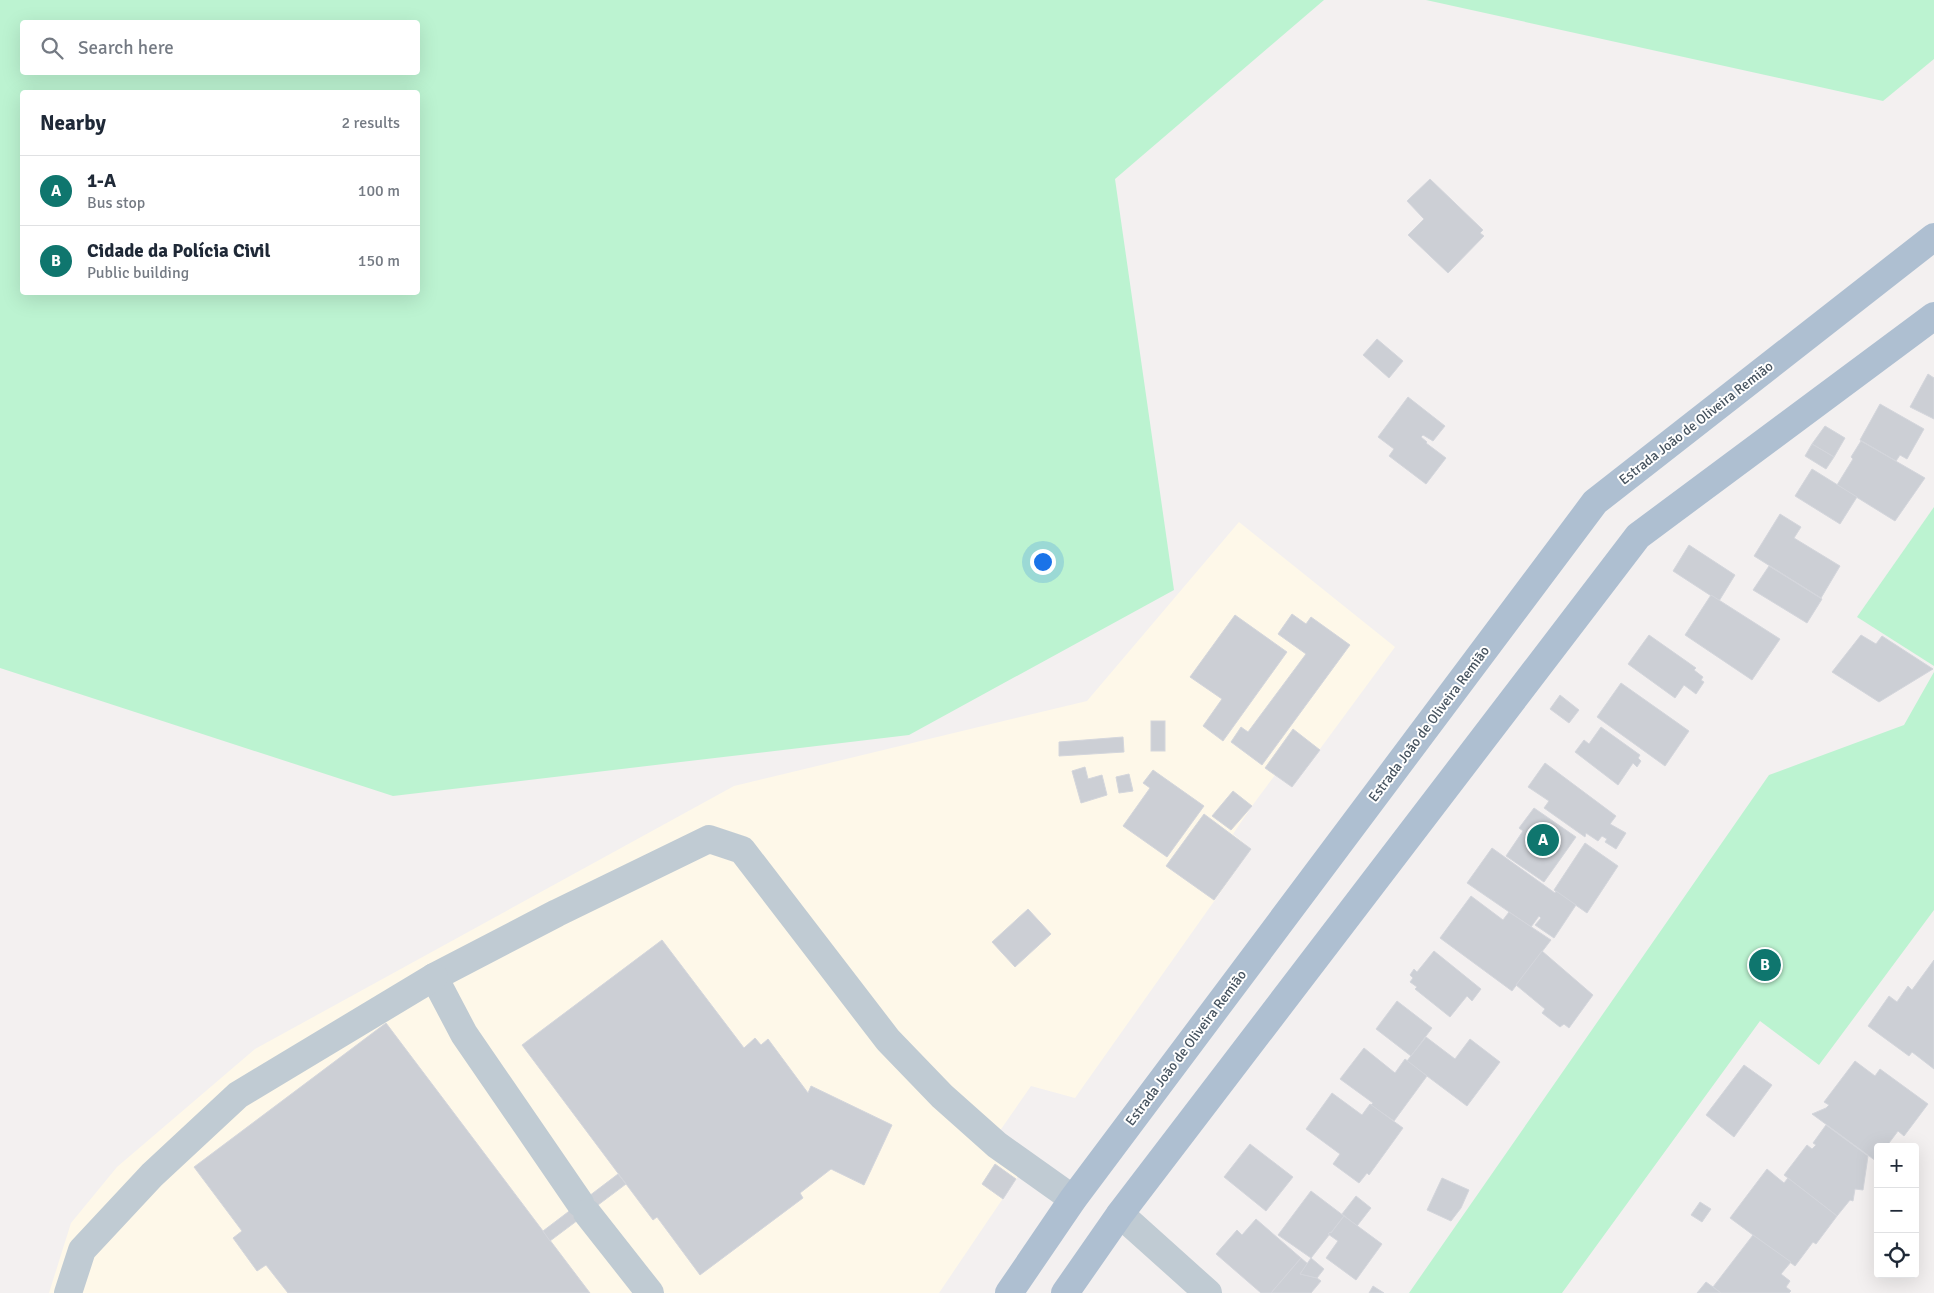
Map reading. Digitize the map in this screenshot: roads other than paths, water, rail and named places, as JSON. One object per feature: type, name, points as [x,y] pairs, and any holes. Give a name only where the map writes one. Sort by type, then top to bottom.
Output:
[{"type":"main road","name":"Estrada João de Oliveira Remião","points":[[1009,1293],[1073,1199],[1595,502],[1934,237]]},
{"type":"main road","points":[[1065,1293],[1120,1214],[1638,536],[1934,316]]},
{"type":"street","points":[[68,1293],[82,1250],[152,1175],[238,1095],[434,977],[557,913],[710,840],[742,850],[888,1040],[936,1089],[996,1145],[1073,1199]]},
{"type":"street","points":[[434,977],[464,1034],[584,1208],[650,1293]]},
{"type":"street","points":[[1120,1214],[1208,1293]]},
{"type":"place","name":"1-A","points":[[1543,840]]},
{"type":"place","name":"Cidade da Polícia Civil","points":[[1765,965]]}]
